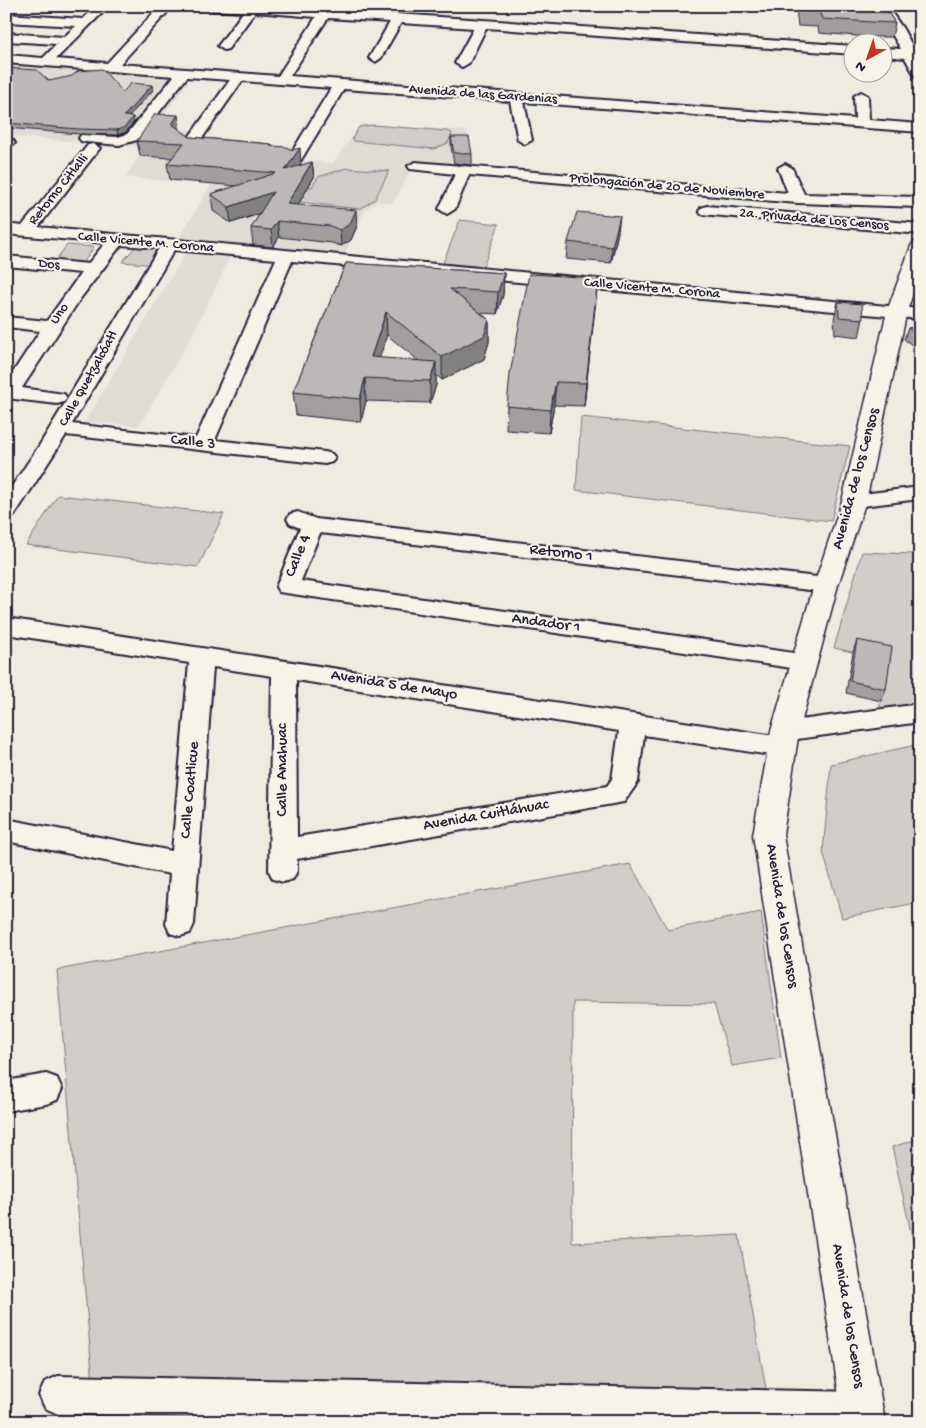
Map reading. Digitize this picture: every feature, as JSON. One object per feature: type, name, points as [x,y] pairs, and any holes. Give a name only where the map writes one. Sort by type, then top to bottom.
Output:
[{"type":"street","points":[[46,62],[103,6]]},
{"type":"street","points":[[110,67],[167,6]]},
{"type":"street","points":[[213,6],[483,23],[844,49]]},
{"type":"street","points":[[881,6],[920,73]]},
{"type":"street","points":[[224,46],[251,9]]},
{"type":"street","points":[[282,79],[326,13]]},
{"type":"street","points":[[6,18],[87,22]]},
{"type":"street","points":[[375,58],[398,18]]},
{"type":"street","points":[[462,63],[483,23]]},
{"type":"street","points":[[6,37],[68,41]]},
{"type":"street","points":[[894,53],[910,54]]},
{"type":"street","name":"Avenida de las Gardenias","points":[[6,59],[920,128]]},
{"type":"street","name":"Retorno Citlalli","points":[[26,231],[90,143],[132,137],[184,72]]},
{"type":"street","points":[[192,144],[239,76]]},
{"type":"street","points":[[294,160],[340,84]]},
{"type":"street","points":[[861,96],[862,124]]},
{"type":"street","points":[[516,98],[525,140]]},
{"type":"street","name":"Prolongación de 20 de Noviembre","points":[[414,166],[798,198],[920,202]]},
{"type":"street","points":[[785,168],[798,198]]},
{"type":"street","points":[[447,209],[464,170]]},
{"type":"street","name":"2a. Privada de Los Censos","points":[[707,211],[920,229]]},
{"type":"street","name":"Calle Vicente M. Corona","points":[[6,229],[286,256],[908,322]]},
{"type":"street","name":"Uno","points":[[8,392],[91,269],[116,240]]},
{"type":"street","name":"Calle Quetzalcóatl","points":[[6,512],[61,430],[133,300],[169,245]]},
{"type":"street","name":"Avenida de los Censos","points":[[863,1416],[768,835],[783,739],[826,585],[854,501],[908,322],[920,246]]},
{"type":"street","points":[[203,444],[286,256]]},
{"type":"street","name":"Dos","points":[[6,261],[91,269]]},
{"type":"street","points":[[6,322],[52,327]]},
{"type":"street","points":[[8,392],[57,398]]},
{"type":"street","name":"Calle 3","points":[[61,430],[325,458]]},
{"type":"street","points":[[854,501],[920,493]]},
{"type":"street","name":"Retorno 1","points":[[305,522],[826,585]]},
{"type":"street","name":"Calle 4","points":[[287,587],[305,522]]},
{"type":"street","name":"Andador 1","points":[[287,587],[805,662]]},
{"type":"street","name":"Avenida 5 de Mayo","points":[[6,626],[633,724],[783,739]]},
{"type":"street","name":"Calle Coatlicue","points":[[180,924],[202,657]]},
{"type":"street","name":"Calle Anahuac","points":[[283,861],[284,669]]},
{"type":"street","points":[[783,739],[920,713]]},
{"type":"street","name":"Avenida Cuitláhuac","points":[[283,861],[615,794],[625,782],[633,724]]},
{"type":"street","points":[[6,830],[184,865]]},
{"type":"street","points":[[6,1096],[46,1089]]},
{"type":"street","points":[[58,1395],[863,1416]]},
{"type":"shaded area","points":[[6,62],[193,75],[140,147],[6,136]]},
{"type":"shaded area","points":[[361,124],[467,131],[474,166],[422,162],[419,168],[412,168],[393,203],[377,201],[365,210],[345,253],[179,238],[211,185],[125,177],[157,129],[196,131],[186,147],[236,141],[299,147],[292,160],[333,163]]},
{"type":"shaded area","points":[[373,125],[452,133],[448,143],[434,149],[354,141],[352,139],[359,127]]},
{"type":"shaded area","points":[[347,168],[389,171],[375,199],[360,209],[299,202],[290,185],[312,187],[318,177]]},
{"type":"shaded area","points":[[460,220],[499,224],[483,267],[443,263]]},
{"type":"shaded area","points":[[67,245],[94,247],[82,264],[54,262]]},
{"type":"shaded area","points":[[136,246],[167,249],[156,265],[122,262]]},
{"type":"shaded area","points":[[187,250],[231,255],[192,336],[139,426],[85,422]]},
{"type":"shaded area","points":[[581,417],[850,446],[831,521],[576,490]]},
{"type":"shaded area","points":[[58,495],[224,514],[198,567],[26,545]]},
{"type":"shaded area","points":[[862,552],[914,554],[920,563],[920,706],[879,711],[888,660],[834,648]]},
{"type":"shaded area","points":[[920,744],[920,902],[842,918],[823,852],[831,764]]},
{"type":"shaded area","points":[[630,864],[668,930],[761,912],[781,1058],[732,1066],[714,1004],[573,1002],[572,1243],[739,1235],[767,1395],[93,1383],[57,970]]},
{"type":"shaded area","points":[[920,1138],[920,1273],[892,1147]]},
{"type":"building","points":[[800,6],[884,6],[895,23],[822,19],[820,13],[801,12]]},
{"type":"building","points":[[6,68],[37,70],[49,81],[72,76],[78,71],[102,69],[123,92],[131,83],[152,85],[124,116],[133,117],[125,127],[117,130],[6,123]]},
{"type":"building","points":[[155,114],[178,115],[172,124],[190,137],[271,144],[270,146],[286,147],[292,150],[300,148],[285,170],[312,162],[287,204],[356,210],[350,224],[340,230],[330,226],[277,221],[271,230],[251,228],[273,192],[229,207],[211,194],[276,173],[167,164],[184,143],[137,141]]},
{"type":"building","points":[[451,137],[469,137],[472,154],[454,153]]},
{"type":"building","points":[[577,212],[620,216],[612,247],[568,242]]},
{"type":"building","points":[[346,263],[504,273],[498,292],[450,289],[489,320],[484,336],[442,357],[386,312],[371,357],[436,362],[430,381],[365,378],[360,399],[293,392]]},
{"type":"building","points":[[529,274],[598,278],[586,383],[556,382],[550,410],[507,406],[510,374]]},
{"type":"building","points":[[838,302],[862,304],[863,319],[839,317]]},
{"type":"building","points":[[920,327],[920,337],[908,328]]},
{"type":"building","points":[[857,640],[892,647],[886,689],[850,681]]}]
